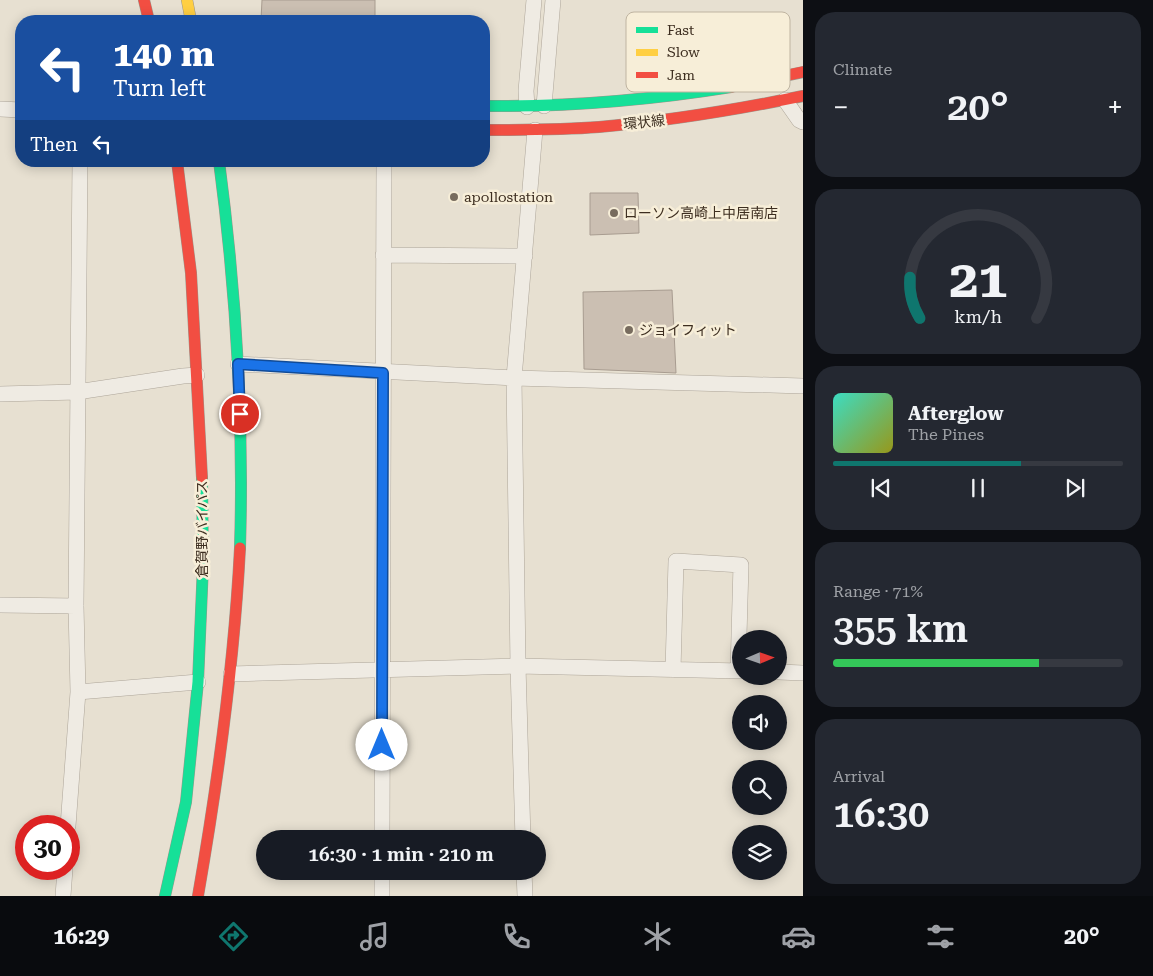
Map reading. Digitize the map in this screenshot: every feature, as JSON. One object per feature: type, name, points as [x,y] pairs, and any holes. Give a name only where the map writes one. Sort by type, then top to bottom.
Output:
[{"type":"main road","points":[[144,0],[148,15]]},
{"type":"main road","points":[[187,0],[190,15]]},
{"type":"main road","name":"環状線","points":[[790,75],[803,72]]},
{"type":"main road","name":"環状線","points":[[490,106],[527,107],[603,102],[687,92]]},
{"type":"main road","name":"環状線","points":[[490,130],[597,127],[660,121],[723,112],[803,96]]},
{"type":"main road","name":"倉賀野バイパス","points":[[165,896],[186,802],[198,682],[203,564],[198,375],[191,273],[178,167]]},
{"type":"main road","points":[[198,896],[214,803],[231,674],[240,554],[241,448],[238,364],[232,267],[220,167]]},
{"type":"street","points":[[527,107],[526,91],[534,0]]},
{"type":"street","points":[[544,106],[553,0]]},
{"type":"street","points":[[785,100],[799,120],[803,122]]},
{"type":"street","points":[[0,109],[15,110]]},
{"type":"street","points":[[523,830],[518,666],[514,378],[536,130]]},
{"type":"street","points":[[69,815],[78,692],[76,606],[80,167]]},
{"type":"street","points":[[382,830],[384,167]]},
{"type":"street","points":[[383,255],[525,256]]},
{"type":"street","points":[[238,364],[383,373],[803,386]]},
{"type":"street","points":[[0,394],[77,392],[198,375]]},
{"type":"street","points":[[673,670],[676,561],[741,565],[740,630]]},
{"type":"street","points":[[0,606],[76,606]]},
{"type":"street","points":[[231,674],[518,666],[732,671]]},
{"type":"street","points":[[788,672],[803,673]]},
{"type":"street","points":[[78,692],[198,682]]},
{"type":"street","points":[[62,896],[64,880]]},
{"type":"street","points":[[382,880],[382,896]]},
{"type":"street","points":[[524,880],[525,896]]},
{"type":"building","points":[[262,0],[375,0],[375,15],[261,15]]},
{"type":"building","name":"ローソン高崎上中居南店","points":[[590,193],[638,193],[639,233],[590,235]]},
{"type":"building","name":"ジョイフィット","points":[[672,290],[676,373],[584,369],[583,292]]},
{"type":"traffic: fast","points":[[490,106],[608,102],[697,92]]},
{"type":"traffic: fast","points":[[220,167],[230,258],[240,402],[240,548]]},
{"type":"traffic: fast","points":[[165,896],[186,802],[198,682],[203,565],[202,478]]},
{"type":"traffic: slow","points":[[187,0],[190,15]]},
{"type":"traffic: jam","points":[[144,0],[148,15]]},
{"type":"traffic: jam","points":[[790,75],[803,72]]},
{"type":"traffic: jam","points":[[490,130],[570,129],[624,125],[752,106],[803,96]]},
{"type":"traffic: jam","points":[[178,167],[191,273],[202,478]]},
{"type":"traffic: jam","points":[[198,896],[224,723],[234,636],[240,548]]},
{"type":"place","name":"apollostation","points":[[454,197]]},
{"type":"place","name":"ローソン高崎上中居南店","points":[[614,213]]},
{"type":"place","name":"ジョイフィット","points":[[629,330]]},
{"type":"route","points":[[240,414],[238,364],[383,373],[382,745]]}]
